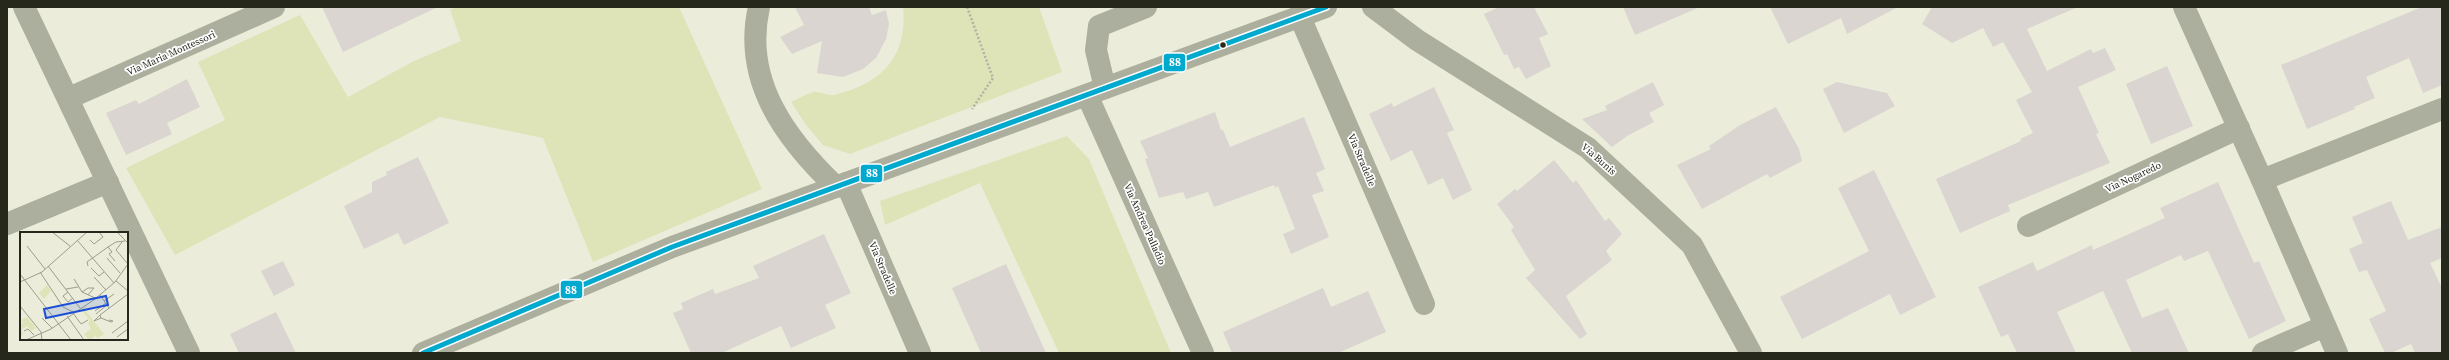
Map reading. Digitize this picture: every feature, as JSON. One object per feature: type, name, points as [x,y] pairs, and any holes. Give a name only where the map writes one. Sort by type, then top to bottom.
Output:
[{"type":"street","points":[[24,7],[69,98],[189,353]]},
{"type":"street","name":"Via Maria Montessori","points":[[69,98],[274,7]]},
{"type":"street","points":[[759,7],[755,51],[763,86],[788,135],[809,161],[841,185]]},
{"type":"street","name":"Via Andrea Palladio","points":[[1146,7],[1099,26],[1096,50],[1096,92],[1203,353]]},
{"type":"street","points":[[428,352],[672,247],[1326,7]]},
{"type":"street","name":"Via Bunis","points":[[1373,7],[1417,40],[1588,148],[1692,245],[1751,353]]},
{"type":"street","points":[[2184,7],[2262,180],[2337,353]]},
{"type":"street","name":"Via Stradelle","points":[[1300,17],[1424,304]]},
{"type":"street","points":[[2262,180],[2442,109]]},
{"type":"street","name":"Via Nogaredo","points":[[2028,226],[2239,128]]},
{"type":"street","points":[[7,224],[108,182]]},
{"type":"street","name":"Via Stradelle","points":[[841,185],[920,353]]},
{"type":"street","points":[[2263,353],[2325,326]]},
{"type":"path","points":[[967,7],[993,78],[968,115],[972,137]]},
{"type":"green space","points":[[456,7],[679,7],[762,189],[593,262],[543,138],[440,117],[175,255],[126,168],[225,120],[198,62],[300,15],[348,97],[412,62],[461,41],[450,10]]},
{"type":"green space","points":[[903,7],[1039,7],[1062,72],[850,154],[823,145],[806,125],[791,102],[813,92],[834,95],[851,90],[866,84],[878,75],[888,65],[896,53],[901,40]]},
{"type":"green space","points":[[1067,136],[1089,159],[1171,353],[1059,353],[980,183],[885,225],[880,201]]},
{"type":"building","points":[[322,7],[438,7],[343,52]]},
{"type":"building","points":[[795,7],[869,7],[872,15],[886,10],[889,24],[886,39],[876,58],[863,69],[843,77],[817,73],[822,41],[792,54],[780,37],[804,25]]},
{"type":"building","points":[[1499,7],[1534,7],[1548,34],[1539,38],[1551,66],[1526,79],[1519,67],[1514,69],[1507,54],[1504,55],[1484,14]]},
{"type":"building","points":[[1623,7],[1700,7],[1635,35]]},
{"type":"building","points":[[1770,7],[1898,7],[1847,34],[1841,18],[1788,44]]},
{"type":"building","points":[[1932,7],[2078,7],[2027,29],[2047,71],[2091,49],[2093,53],[2105,48],[2116,70],[2078,87],[2099,133],[2096,134],[2110,163],[2008,205],[2010,211],[1960,233],[1936,179],[2021,141],[2020,139],[2033,133],[2016,100],[2032,92],[2003,42],[1993,47],[1983,28],[1952,43],[1922,24]]},
{"type":"building","points":[[2422,7],[2442,7],[2442,85],[2423,93],[2409,58],[2366,77],[2375,98],[2354,107],[2355,109],[2307,129],[2281,65]]},
{"type":"building","points":[[2167,66],[2193,126],[2151,144],[2126,84]]},
{"type":"building","points":[[187,79],[200,107],[167,123],[172,134],[126,155],[106,113],[136,100],[139,104]]},
{"type":"building","points":[[1653,82],[1664,105],[1649,113],[1654,122],[1627,136],[1612,147],[1582,119],[1607,110],[1605,106]]},
{"type":"building","points":[[1837,82],[1887,93],[1895,106],[1844,133],[1823,89]]},
{"type":"building","points":[[1434,87],[1454,130],[1447,133],[1472,190],[1453,200],[1443,178],[1428,185],[1412,150],[1391,161],[1369,114],[1392,103],[1393,107]]},
{"type":"building","points":[[1776,107],[1799,149],[1802,161],[1770,178],[1767,174],[1702,209],[1677,165],[1711,149],[1709,146],[1740,125]]},
{"type":"building","points":[[1215,112],[1221,130],[1223,130],[1230,147],[1304,117],[1325,169],[1316,173],[1324,191],[1312,195],[1329,237],[1291,254],[1283,234],[1295,229],[1278,186],[1275,188],[1274,185],[1214,207],[1208,192],[1186,199],[1183,192],[1159,198],[1145,159],[1148,158],[1140,141]]},
{"type":"building","points":[[418,157],[449,223],[404,245],[398,233],[364,249],[344,206],[372,192],[372,182],[387,175],[386,172]]},
{"type":"building","points":[[1554,160],[1573,183],[1576,180],[1605,221],[1609,218],[1622,234],[1606,251],[1612,260],[1566,296],[1587,334],[1580,339],[1526,278],[1535,270],[1511,230],[1514,227],[1497,204],[1515,189],[1517,191]]},
{"type":"building","points":[[1874,170],[1936,297],[1900,315],[1890,294],[1802,339],[1780,297],[1869,251],[1838,188]]},
{"type":"building","points":[[2218,182],[2254,263],[2259,261],[2286,321],[2249,339],[2208,251],[2184,261],[2181,255],[2126,280],[2142,318],[2168,308],[2189,353],[2132,353],[2103,291],[2057,312],[2076,353],[2017,353],[2008,334],[2001,337],[1978,287],[2033,262],[2037,271],[2092,245],[2093,250],[2165,218],[2160,208]]},
{"type":"building","points":[[2391,201],[2408,240],[2442,227],[2442,258],[2430,263],[2442,288],[2442,353],[2415,353],[2411,344],[2391,353],[2385,353],[2369,319],[2386,311],[2367,270],[2359,272],[2349,249],[2363,243],[2352,217]]},
{"type":"building","points":[[824,234],[851,293],[825,305],[836,328],[791,348],[781,326],[722,353],[691,353],[673,313],[683,309],[681,303],[713,289],[715,294],[759,278],[753,266]]},
{"type":"building","points":[[283,261],[295,285],[274,296],[261,271]]},
{"type":"building","points":[[1006,264],[1046,353],[981,353],[952,288]]},
{"type":"building","points":[[1323,288],[1331,307],[1368,291],[1386,332],[1338,353],[1232,353],[1223,332]]},
{"type":"building","points":[[276,312],[296,353],[239,353],[230,334]]},
{"type":"transit line","name":"88","points":[[423,353],[672,247],[1326,7]]}]
